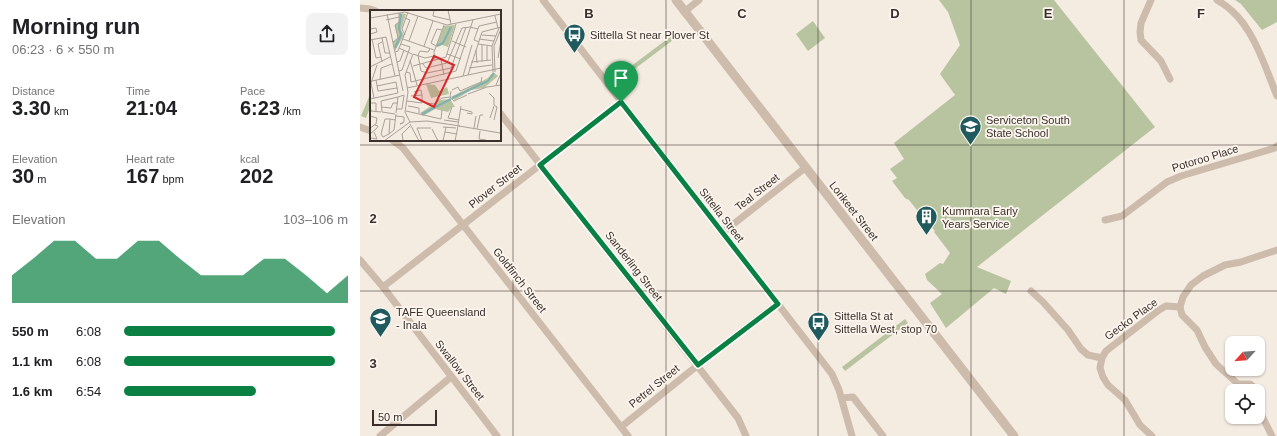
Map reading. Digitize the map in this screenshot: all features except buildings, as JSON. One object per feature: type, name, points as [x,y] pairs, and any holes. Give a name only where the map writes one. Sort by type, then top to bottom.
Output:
[{"type":"street","name":"Sittella Street","points":[[543,0],[832,374],[842,398],[852,436]]},
{"type":"street","name":"Lorikeet Street","points":[[676,0],[1014,436]]},
{"type":"street","points":[[684,12],[699,0]]},
{"type":"street","points":[[1151,0],[1141,23],[1141,40],[1161,61],[1170,79]]},
{"type":"street","points":[[1217,0],[1233,11],[1248,31],[1258,47],[1277,96]]},
{"type":"street","points":[[360,8],[373,10]]},
{"type":"street","name":"Plover Street","points":[[383,287],[621,102]]},
{"type":"street","name":"Sanderling Street","points":[[501,114],[698,365],[738,418],[746,436]]},
{"type":"street","points":[[360,127],[370,131]]},
{"type":"street","name":"Goldfinch Street","points":[[393,141],[403,148],[628,436]]},
{"type":"street","name":"Potoroo Place","points":[[1105,220],[1122,216],[1167,182],[1188,174],[1276,148]]},
{"type":"street","name":"Teal Street","points":[[722,233],[805,168]]},
{"type":"street","points":[[1238,384],[1216,364],[1196,330],[1182,315],[1180,307],[1182,297],[1191,285],[1203,276],[1225,265],[1241,262],[1277,250]]},
{"type":"street","name":"Swallow Street","points":[[360,260],[383,287],[498,436]]},
{"type":"street","points":[[1030,291],[1043,302],[1068,330],[1080,349],[1088,355],[1102,358],[1100,368],[1108,385],[1120,394],[1140,425],[1152,436]]},
{"type":"street","name":"Petrel Street","points":[[622,427],[698,365],[778,304]]},
{"type":"street","name":"Gecko Place","points":[[1102,358],[1106,351],[1166,306],[1180,307]]},
{"type":"street","points":[[380,436],[451,377]]},
{"type":"street","points":[[842,398],[853,397],[882,436]]},
{"type":"street","points":[[1265,422],[1272,436]]},
{"type":"green space","points":[[939,0],[1054,0],[1155,127],[977,267],[1011,281],[1006,294],[994,288],[946,328],[930,303],[942,294],[927,280],[925,274],[940,263],[943,264],[950,253],[934,232],[935,231],[909,200],[905,198],[892,181],[897,178],[890,169],[904,159],[894,143],[955,95],[940,74],[960,45],[948,12]]},
{"type":"green space","points":[[1235,0],[1277,0],[1277,22],[1262,30],[1241,4]]},
{"type":"green space","points":[[813,21],[825,38],[808,51],[796,34]]},
{"type":"green space","points":[[678,31],[681,34],[620,80],[618,76]]},
{"type":"green space","points":[[370,94],[370,108],[366,118],[361,116]]},
{"type":"green space","points":[[905,319],[908,323],[845,371],[842,367]]},
{"type":"place","name":"Sittella St near Plover St","points":[[574,54]]},
{"type":"place","name":"Serviceton South State School","points":[[970,146]]},
{"type":"place","name":"Kummara Early Years Service","points":[[927,236]]},
{"type":"place","name":"TAFE Queensland - Inala","points":[[380,338]]},
{"type":"place","name":"Sittella St at Sittella West, stop 70","points":[[818,342]]},
{"type":"route","points":[[621,102],[778,304],[698,365],[540,165],[621,102]]}]
